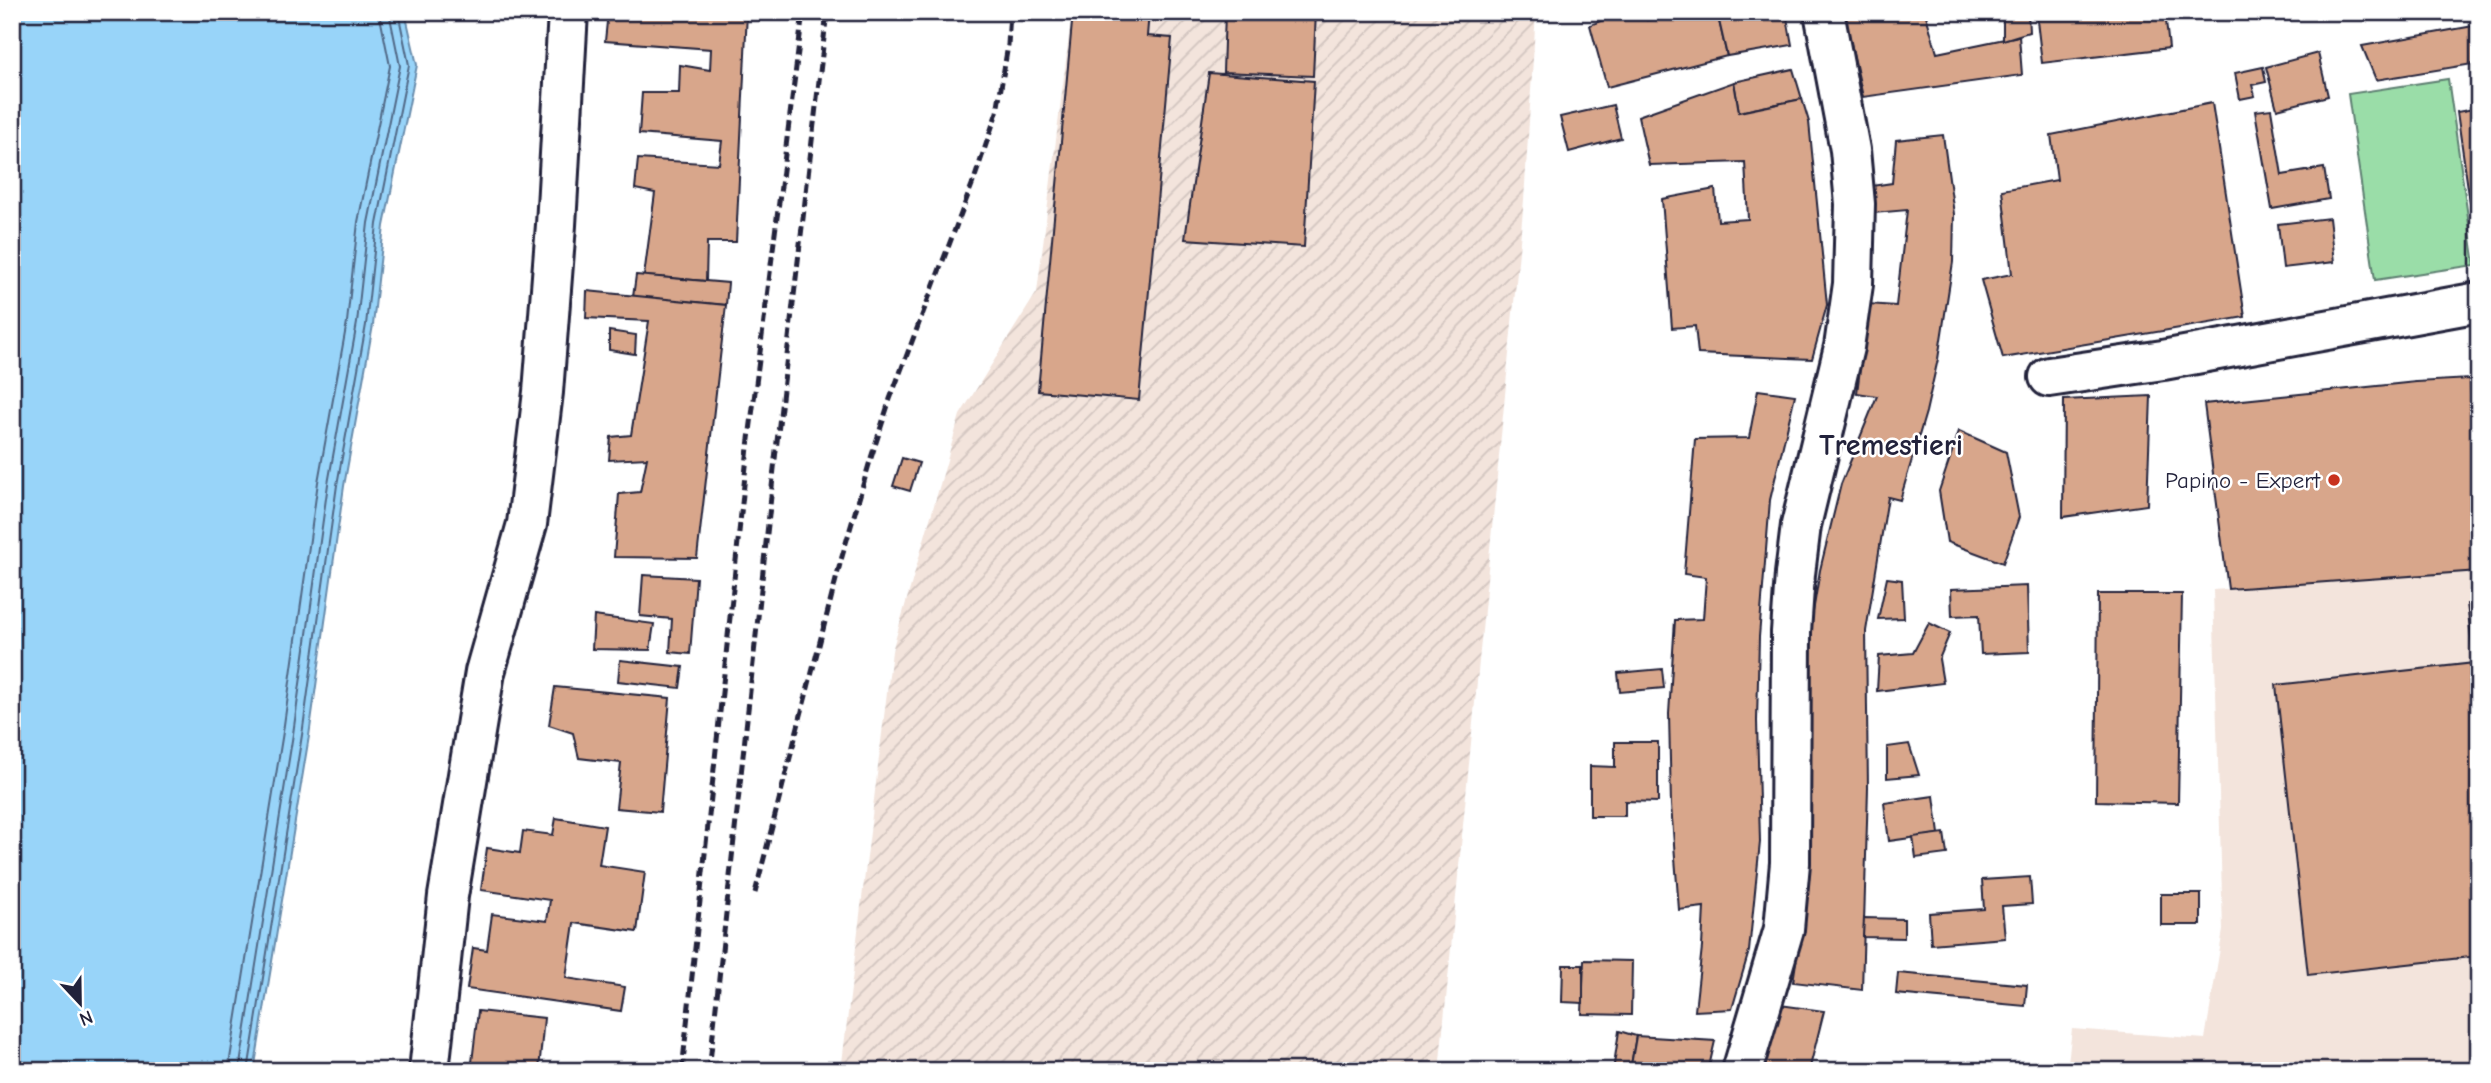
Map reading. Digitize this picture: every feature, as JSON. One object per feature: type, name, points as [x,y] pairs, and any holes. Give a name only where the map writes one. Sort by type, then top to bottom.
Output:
[{"type":"street","points":[[429,1071],[448,896],[485,672],[527,524],[545,364],[568,12]]},
{"type":"street","points":[[1742,1071],[1784,929],[1790,863],[1791,632],[1795,574],[1803,513],[1844,347],[1853,284],[1855,204],[1851,161],[1824,12]]},
{"type":"street","points":[[2049,377],[2163,360],[2479,302]]},
{"type":"shaded area","points":[[1072,12],[1536,12],[1524,200],[1439,1071],[841,1071],[892,651],[960,415],[1037,292]]},
{"type":"shaded area","points":[[2479,571],[2479,1071],[2067,1071],[2072,1029],[2205,1039],[2223,930],[2213,590]]},
{"type":"green space","points":[[2448,79],[2475,265],[2375,280],[2348,94]]},
{"type":"water","points":[[12,12],[405,12],[417,65],[384,226],[373,325],[344,486],[309,736],[254,1071],[12,1071]]},
{"type":"building","points":[[608,12],[706,16],[707,12],[747,12],[736,242],[707,242],[706,281],[644,276],[655,193],[635,189],[638,159],[719,164],[722,141],[639,134],[642,93],[679,93],[680,65],[710,70],[711,49],[605,41]]},
{"type":"building","points":[[1073,12],[1149,12],[1147,36],[1172,38],[1139,400],[1038,391]]},
{"type":"building","points":[[1225,12],[1316,12],[1313,76],[1223,72]]},
{"type":"building","points":[[1624,12],[1647,12],[1647,20],[1688,12],[1717,12],[1727,56],[1607,87],[1590,25]]},
{"type":"building","points":[[1717,12],[1786,12],[1792,45],[1727,56]]},
{"type":"building","points":[[1844,12],[1925,12],[1937,53],[2019,36],[2022,75],[1863,97]]},
{"type":"building","points":[[2003,12],[2028,12],[2029,32],[2003,40]]},
{"type":"building","points":[[2036,12],[2165,12],[2169,48],[2042,63]]},
{"type":"building","points":[[2479,25],[2479,63],[2376,80],[2362,46]]},
{"type":"building","points":[[2318,53],[2328,96],[2277,109],[2266,67]]},
{"type":"building","points":[[2263,67],[2266,82],[2252,85],[2255,96],[2240,99],[2235,73]]},
{"type":"building","points":[[1793,69],[1802,99],[1739,112],[1734,82]]},
{"type":"building","points":[[1209,73],[1314,81],[1304,247],[1185,239]]},
{"type":"building","points":[[1734,82],[1739,112],[1802,99],[1809,122],[1827,305],[1812,359],[1698,354],[1695,326],[1672,328],[1662,199],[1715,189],[1718,221],[1748,219],[1745,162],[1649,165],[1638,116]]},
{"type":"building","points":[[2212,103],[2245,317],[2003,358],[1981,280],[2012,274],[2002,190],[2057,180],[2051,135]]},
{"type":"building","points":[[1613,105],[1621,138],[1569,152],[1560,117]]},
{"type":"building","points":[[2479,108],[2479,200],[2470,202],[2457,112]]},
{"type":"building","points":[[2271,109],[2282,175],[2324,168],[2329,199],[2272,209],[2255,111]]},
{"type":"building","points":[[1943,135],[1954,214],[1953,262],[1938,359],[1926,412],[1900,500],[1888,497],[1866,631],[1868,788],[1862,990],[1793,982],[1804,910],[1811,624],[1820,570],[1841,484],[1877,396],[1857,393],[1868,304],[1896,306],[1907,210],[1874,213],[1871,186],[1892,183],[1896,140]]},
{"type":"building","points":[[2329,218],[2334,262],[2283,268],[2278,224]]},
{"type":"building","points":[[636,275],[728,283],[726,305],[633,297]]},
{"type":"building","points":[[587,291],[726,305],[697,558],[614,557],[619,494],[640,492],[647,458],[609,460],[611,437],[631,435],[649,321],[586,318]]},
{"type":"building","points":[[609,331],[636,335],[635,354],[609,350]]},
{"type":"building","points":[[2470,379],[2479,571],[2228,589],[2204,404]]},
{"type":"building","points":[[1758,390],[1795,395],[1770,500],[1759,637],[1757,721],[1760,842],[1749,951],[1732,1009],[1695,1011],[1704,907],[1679,910],[1671,805],[1669,714],[1675,620],[1703,619],[1706,577],[1684,574],[1695,439],[1749,438]]},
{"type":"building","points":[[2151,396],[2147,505],[2063,517],[2064,400]]},
{"type":"building","points":[[1959,431],[2006,452],[2019,517],[2003,563],[1947,542],[1939,491]]},
{"type":"building","points":[[902,458],[919,463],[910,491],[893,486]]},
{"type":"building","points":[[643,575],[696,578],[690,654],[670,652],[672,619],[640,616]]},
{"type":"building","points":[[1887,578],[1902,580],[1904,618],[1878,619]]},
{"type":"building","points":[[2027,586],[2029,652],[1981,654],[1979,615],[1952,616],[1951,589]]},
{"type":"building","points":[[2098,594],[2182,594],[2178,803],[2096,801]]},
{"type":"building","points":[[2479,602],[2479,956],[2308,975],[2276,685],[2474,663],[2467,604]]},
{"type":"building","points":[[594,616],[654,624],[650,650],[592,649]]},
{"type":"building","points":[[1929,623],[1950,633],[1939,659],[1943,683],[1877,691],[1879,656],[1913,653]]},
{"type":"building","points":[[620,660],[683,667],[680,688],[618,681]]},
{"type":"building","points":[[1662,669],[1664,688],[1620,692],[1618,673]]},
{"type":"building","points":[[555,687],[670,698],[660,812],[616,808],[621,763],[579,758],[573,733],[549,725]]},
{"type":"building","points":[[1615,742],[1658,742],[1658,802],[1625,801],[1625,816],[1590,816],[1590,766],[1615,767]]},
{"type":"building","points":[[1909,744],[1919,775],[1887,778],[1887,747]]},
{"type":"building","points":[[1934,796],[1939,834],[1889,841],[1884,803]]},
{"type":"building","points":[[556,818],[605,826],[599,865],[645,872],[637,932],[574,923],[566,978],[625,987],[621,1011],[467,989],[473,948],[487,950],[492,914],[547,921],[550,900],[481,890],[487,848],[520,853],[523,831],[553,835]]},
{"type":"building","points":[[1944,833],[1947,854],[1916,858],[1913,837]]},
{"type":"building","points":[[2030,877],[2032,904],[2002,906],[2005,938],[1931,944],[1929,913],[1984,909],[1982,880]]},
{"type":"building","points":[[2161,894],[2201,894],[2201,925],[2161,925]]},
{"type":"building","points":[[1864,918],[1904,919],[1904,938],[1863,937]]},
{"type":"building","points":[[1584,960],[1632,961],[1631,1015],[1582,1014]]},
{"type":"building","points":[[1563,965],[1583,965],[1583,1003],[1562,1002]]},
{"type":"building","points":[[1898,973],[2027,985],[2025,1006],[1896,994]]},
{"type":"building","points":[[1780,1005],[1824,1011],[1809,1071],[1764,1071]]},
{"type":"building","points":[[478,1011],[544,1018],[539,1070],[549,1071],[471,1071]]},
{"type":"building","points":[[1619,1031],[1636,1036],[1630,1071],[1613,1071]]},
{"type":"building","points":[[1636,1036],[1715,1041],[1708,1071],[1630,1071]]},
{"type":"railway","points":[[682,1071],[748,447],[803,12]]},
{"type":"railway","points":[[709,1071],[776,450],[827,12]]},
{"type":"railway","points":[[755,893],[841,560],[870,461],[890,399],[997,112],[1008,45],[1010,12]]},
{"type":"place","name":"Papino - Expert","points":[[2334,480]]},
{"type":"district","name":"Tremestieri","points":[[1891,445]]}]
